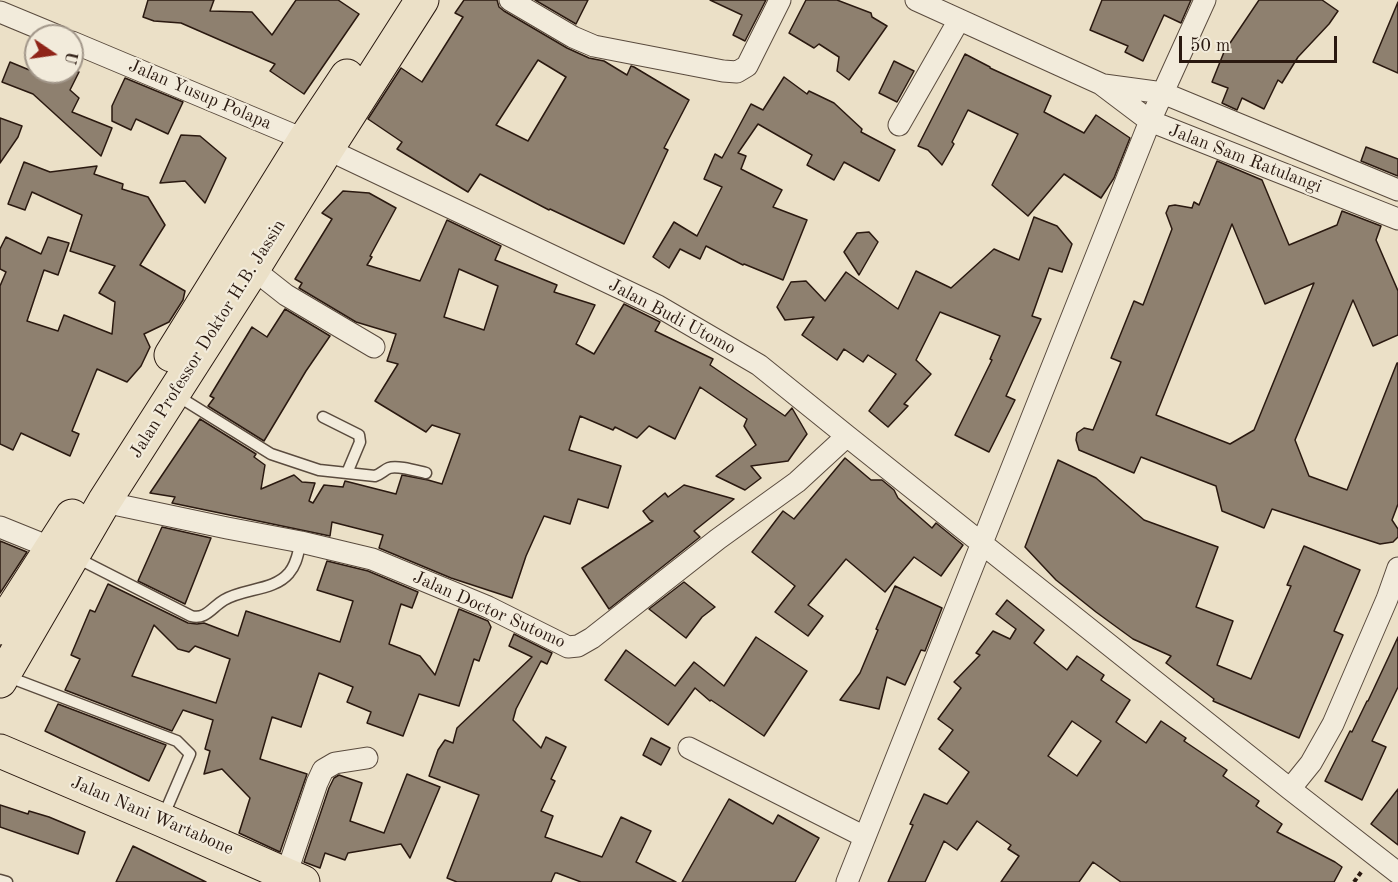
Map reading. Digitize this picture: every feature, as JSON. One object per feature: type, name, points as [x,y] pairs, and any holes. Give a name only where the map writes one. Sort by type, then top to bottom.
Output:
[{"type":"main road","name":"Jalan Professor Doktor H.B. Jassin","points":[[2,678],[63,552],[165,392],[316,144],[397,0]]},
{"type":"main road","name":"Jalan Professor Doktor H.B. Jassin","points":[[0,628],[104,502],[165,392],[253,269],[316,144],[422,0]]},
{"type":"main road","name":"Jalan Nani Wartabone","points":[[0,752],[294,878]]},
{"type":"street","points":[[510,0],[573,37],[594,46],[737,72],[747,66],[780,0]]},
{"type":"street","name":"Jalan Sam Ratulangi","points":[[916,0],[1101,84],[1150,121],[1398,219]]},
{"type":"street","points":[[847,882],[1150,121],[1205,0]]},
{"type":"street","points":[[0,12],[29,24]]},
{"type":"street","points":[[899,125],[959,20]]},
{"type":"street","name":"Jalan Yusup Polapa","points":[[84,47],[316,144]]},
{"type":"street","name":"Jalan Sam Ratulangi","points":[[1101,84],[1163,93],[1398,190]]},
{"type":"street","name":"Jalan Budi Utomo","points":[[316,144],[658,306],[759,365],[1398,873]]},
{"type":"street","points":[[253,269],[286,294],[374,347]]},
{"type":"street","name":"Jalan Doctor Sutomo","points":[[104,502],[302,542],[372,559],[488,607],[568,647],[578,646],[592,638],[708,546],[797,482],[846,436]]},
{"type":"street","points":[[0,527],[63,552]]},
{"type":"street","points":[[1290,789],[1311,763],[1334,724],[1398,568]]},
{"type":"street","points":[[689,748],[865,837]]},
{"type":"street","points":[[294,878],[317,783],[323,770],[334,763],[367,758]]},
{"type":"lane","points":[[165,392],[271,454],[320,470],[375,476],[388,468],[396,467],[426,473]]},
{"type":"lane","points":[[323,417],[360,437],[347,473]]},
{"type":"lane","points":[[63,552],[198,618],[224,600],[282,580],[295,565],[302,542]]},
{"type":"lane","points":[[2,678],[177,741],[190,754],[162,820]]},
{"type":"lane","points":[[0,880],[7,882]]},
{"type":"building","points":[[148,0],[214,0],[210,11],[252,12],[272,35],[296,0],[338,0],[359,14],[304,94],[270,71],[275,64],[181,23],[154,21],[143,17]]},
{"type":"building","points":[[464,0],[497,0],[499,7],[504,11],[567,48],[589,58],[604,61],[627,75],[631,66],[634,67],[689,100],[664,148],[668,150],[624,244],[549,210],[480,174],[468,192],[397,149],[402,142],[368,119],[401,68],[422,82],[463,17],[455,13]],"holes":[[[538,60],[566,77],[528,141],[496,125]]]},
{"type":"building","points":[[535,0],[588,0],[576,24]]},
{"type":"building","points":[[710,0],[766,0],[745,41],[733,35],[742,15]]},
{"type":"building","points":[[806,0],[837,0],[871,13],[872,17],[887,26],[849,80],[837,71],[839,57],[819,44],[814,48],[789,33]]},
{"type":"building","points":[[1102,0],[1191,0],[1181,23],[1164,15],[1143,61],[1125,52],[1128,46],[1090,30]]},
{"type":"building","points":[[1259,0],[1322,0],[1338,11],[1298,57],[1282,83],[1278,80],[1264,109],[1242,98],[1237,110],[1222,103],[1228,88],[1212,82],[1224,52]]},
{"type":"building","points":[[1398,2],[1398,73],[1373,62]]},
{"type":"building","points":[[965,54],[1051,96],[1044,112],[1084,133],[1096,115],[1130,138],[1114,178],[1101,198],[1064,174],[1028,216],[992,185],[1018,134],[968,110],[952,142],[954,144],[942,165],[928,150],[918,146]]},
{"type":"building","points":[[894,61],[914,71],[897,102],[879,93]]},
{"type":"building","points":[[10,62],[24,68],[24,84],[73,84],[70,90],[79,98],[72,112],[112,128],[101,156],[33,94],[2,82]]},
{"type":"building","points":[[784,77],[807,94],[809,91],[834,103],[862,129],[861,132],[895,150],[879,181],[844,162],[834,180],[807,165],[812,155],[758,124],[738,153],[746,156],[741,169],[782,190],[773,207],[807,220],[783,280],[743,265],[706,246],[700,259],[680,249],[669,268],[653,257],[674,222],[697,236],[722,187],[704,179],[715,154],[722,158],[751,104],[763,110]]},
{"type":"building","points":[[125,78],[183,102],[168,134],[136,119],[131,130],[112,121],[112,106]]},
{"type":"building","points":[[0,118],[22,126],[18,137],[0,163]]},
{"type":"building","points":[[181,135],[200,136],[226,158],[205,203],[185,181],[160,183]]},
{"type":"building","points":[[1366,147],[1398,159],[1398,176],[1361,161]]},
{"type":"building","points":[[1217,161],[1262,180],[1289,245],[1337,225],[1342,211],[1381,226],[1376,240],[1398,291],[1398,335],[1373,346],[1353,300],[1295,440],[1309,476],[1347,490],[1398,363],[1398,504],[1392,520],[1398,529],[1398,537],[1393,542],[1380,544],[1272,509],[1264,528],[1222,511],[1216,486],[1141,457],[1134,473],[1079,450],[1076,440],[1077,433],[1084,428],[1093,430],[1121,362],[1111,358],[1134,301],[1143,305],[1172,229],[1166,213],[1169,206],[1192,208],[1194,202],[1199,205]],"holes":[[[1232,224],[1265,304],[1314,283],[1254,430],[1230,444],[1156,415]]]},
{"type":"building","points":[[24,162],[50,172],[97,166],[94,174],[123,184],[122,189],[148,197],[165,225],[140,265],[185,291],[183,300],[169,322],[144,334],[150,347],[141,366],[127,382],[97,369],[72,431],[79,434],[70,456],[21,433],[13,450],[0,444],[0,286],[6,272],[0,269],[0,249],[6,237],[41,254],[48,237],[69,243],[58,275],[44,270],[27,321],[58,331],[64,315],[112,334],[115,302],[99,293],[115,266],[70,251],[82,215],[32,192],[25,210],[8,204]]},
{"type":"building","points":[[343,191],[369,193],[396,208],[367,265],[420,281],[447,220],[501,246],[495,260],[557,285],[554,292],[595,305],[576,344],[594,354],[624,304],[660,322],[655,331],[713,359],[710,365],[785,416],[792,408],[807,434],[788,461],[751,466],[761,478],[745,490],[716,476],[756,445],[744,426],[747,419],[700,387],[675,439],[649,426],[637,438],[615,427],[613,430],[580,416],[569,450],[621,466],[608,508],[578,499],[570,524],[544,516],[526,556],[512,598],[451,578],[379,548],[383,535],[332,522],[330,536],[172,503],[175,497],[150,493],[200,419],[256,454],[254,457],[265,465],[261,489],[294,475],[302,482],[315,483],[309,501],[313,503],[324,485],[343,487],[345,481],[396,494],[402,475],[442,484],[460,434],[432,425],[426,432],[375,401],[398,364],[387,361],[396,334],[356,322],[299,288],[302,283],[295,279],[332,219],[322,213]],"holes":[[[459,269],[498,286],[484,330],[444,317]]]},
{"type":"building","points":[[1034,217],[1057,226],[1072,244],[1062,272],[1049,268],[1032,316],[1041,319],[1006,396],[1015,400],[989,452],[955,435],[992,360],[990,359],[1000,336],[940,312],[916,360],[931,374],[904,404],[908,406],[888,427],[869,411],[896,374],[868,355],[863,362],[844,349],[837,360],[802,335],[814,317],[785,320],[777,307],[791,282],[806,281],[825,301],[846,272],[898,309],[916,271],[951,288],[994,249],[1019,260]]},
{"type":"building","points":[[869,232],[878,242],[859,275],[844,252],[857,233]]},
{"type":"building","points":[[285,309],[330,336],[264,441],[208,406],[214,398],[210,396],[252,327],[267,337]]},
{"type":"building","points":[[845,458],[871,480],[882,480],[894,490],[898,498],[932,528],[936,523],[963,545],[941,576],[914,557],[885,592],[846,559],[808,605],[823,616],[808,636],[775,612],[795,586],[752,552],[783,511],[794,519]]},
{"type":"building","points":[[1058,460],[1096,478],[1144,520],[1218,547],[1196,607],[1233,621],[1217,665],[1251,679],[1291,586],[1287,585],[1304,546],[1360,570],[1334,631],[1343,635],[1299,738],[1213,701],[1214,699],[1166,663],[1171,656],[1133,639],[1096,612],[1056,580],[1025,547]]},
{"type":"building","points":[[684,485],[734,499],[694,531],[700,537],[609,609],[582,568],[653,521],[643,511],[665,493],[668,497]]},
{"type":"building","points":[[162,527],[211,538],[185,604],[138,581]]},
{"type":"building","points":[[0,541],[27,552],[0,593]]},
{"type":"building","points":[[327,561],[368,571],[418,592],[412,608],[401,604],[389,644],[420,656],[435,675],[459,609],[488,621],[491,627],[479,661],[474,659],[459,706],[419,694],[403,736],[367,723],[371,712],[347,702],[353,687],[319,673],[301,727],[272,717],[260,759],[307,774],[280,852],[239,833],[250,798],[222,769],[204,774],[210,751],[205,749],[213,720],[183,710],[172,731],[65,690],[80,659],[71,655],[90,610],[95,612],[108,584],[188,623],[204,623],[238,636],[246,611],[340,642],[353,601],[317,590]],"holes":[[[154,625],[178,649],[189,652],[195,646],[230,659],[216,703],[132,676]]]},
{"type":"building","points":[[684,582],[715,607],[702,617],[686,638],[649,609]]},
{"type":"building","points":[[895,586],[942,608],[925,651],[921,650],[905,685],[887,677],[879,709],[840,700],[860,673]]},
{"type":"building","points":[[1007,600],[1044,630],[1034,643],[1067,670],[1077,656],[1104,675],[1101,680],[1130,700],[1116,722],[1146,743],[1161,721],[1186,738],[1184,741],[1227,770],[1223,776],[1259,801],[1256,806],[1282,824],[1277,832],[1342,867],[1334,882],[1121,882],[1093,862],[1079,882],[1001,882],[1019,856],[1008,849],[1011,845],[977,821],[957,850],[944,841],[925,882],[888,882],[924,794],[947,804],[969,772],[939,749],[953,730],[938,719],[961,688],[954,682],[980,655],[976,653],[993,631],[1010,639],[1016,629],[996,614]],"holes":[[[1072,721],[1101,741],[1077,776],[1048,756]]]},
{"type":"building","points":[[514,634],[552,653],[547,664],[541,661],[516,709],[513,720],[541,748],[546,737],[566,747],[551,779],[555,781],[541,811],[553,816],[545,837],[602,857],[621,817],[651,831],[636,862],[676,882],[581,882],[557,873],[551,882],[457,882],[447,878],[479,795],[429,776],[438,750],[445,740],[453,743],[457,728],[532,657],[509,646]]},
{"type":"building","points":[[756,637],[807,671],[764,736],[710,701],[695,688],[668,725],[605,680],[626,650],[675,686],[694,662],[724,686]]},
{"type":"building","points":[[1398,637],[1398,687],[1372,741],[1386,747],[1362,800],[1325,781],[1368,701]]},
{"type":"building","points":[[58,704],[166,745],[149,781],[45,731]]},
{"type":"building","points":[[651,738],[670,748],[661,765],[643,755]]},
{"type":"building","points":[[407,774],[440,787],[410,858],[401,844],[348,853],[345,860],[325,853],[320,868],[304,862],[334,778],[339,775],[362,783],[350,821],[384,833]]},
{"type":"building","points":[[1398,789],[1398,845],[1371,824]]},
{"type":"building","points":[[729,799],[773,824],[778,815],[819,838],[795,882],[682,882]]},
{"type":"building","points":[[0,805],[28,814],[29,811],[49,817],[85,832],[78,854],[0,827]]},
{"type":"building","points":[[133,846],[206,882],[116,882]]}]
